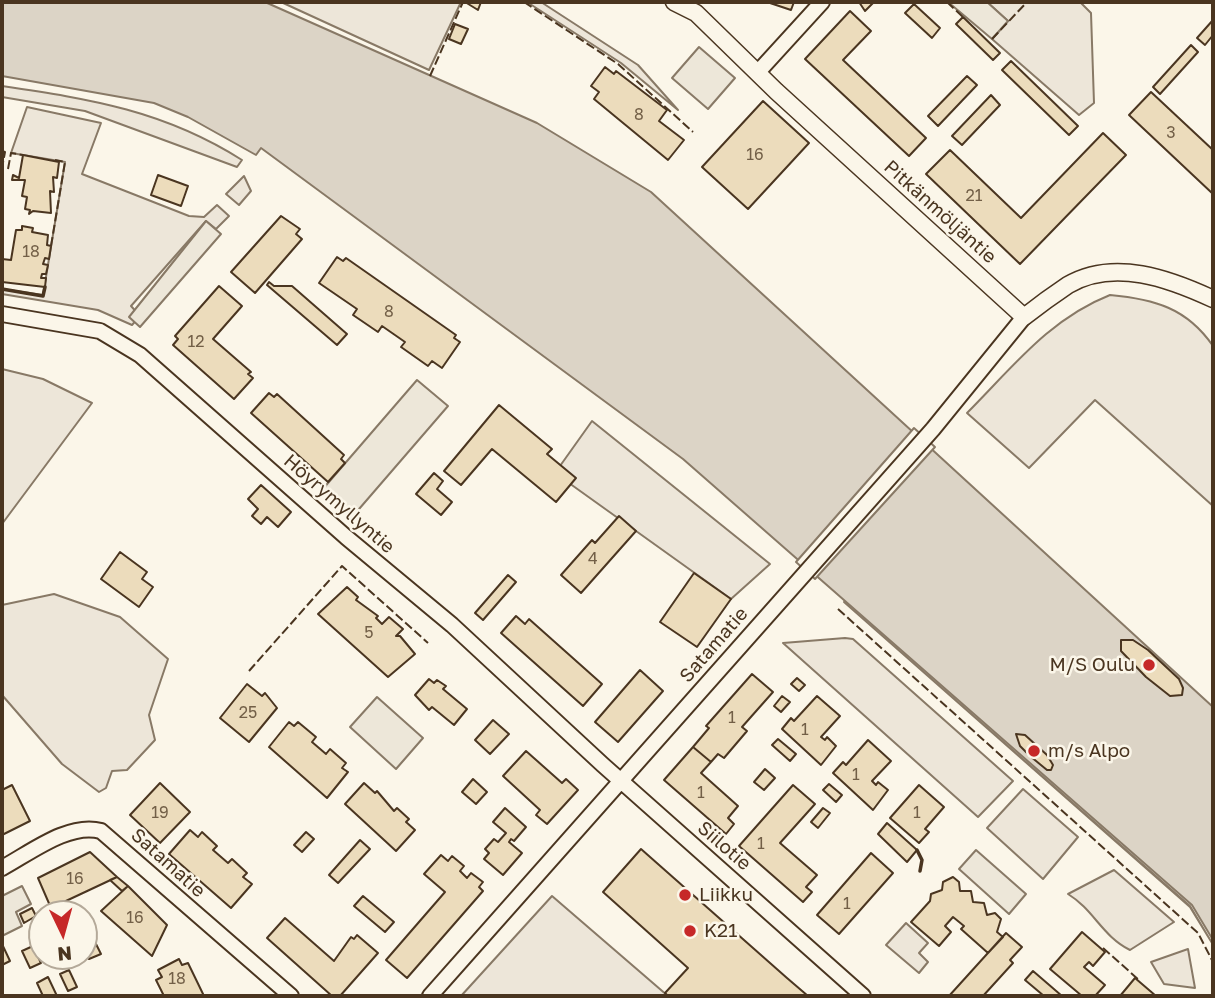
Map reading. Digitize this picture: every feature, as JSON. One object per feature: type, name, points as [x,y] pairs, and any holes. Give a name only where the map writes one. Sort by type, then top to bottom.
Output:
[{"type":"street","name":"Pitkänmöljäntie","points":[[674,2],[696,13],[1024,317]]},
{"type":"street","points":[[759,71],[822,2]]},
{"type":"street","points":[[1024,317],[1070,284],[1102,274],[1147,274],[1181,284],[1213,299]]},
{"type":"street","name":"Höyrymyllyntie","points":[[2,314],[100,331],[140,355],[346,537],[453,625],[621,780]]},
{"type":"street","name":"Satamatie","points":[[430,996],[933,429],[1024,317]]},
{"type":"street","name":"Siilotie","points":[[621,780],[863,996]]},
{"type":"street","name":"Satamatie","points":[[2,868],[72,832],[92,829],[101,831],[291,996]]},
{"type":"shaded area","points":[[2,2],[265,2],[537,123],[651,192],[1213,707],[1213,940],[1192,905],[683,459],[261,148],[256,155],[188,117],[154,103],[2,76]]},
{"type":"shaded area","points":[[281,2],[461,2],[429,70]]},
{"type":"shaded area","points":[[527,2],[541,2],[638,65],[678,110],[621,63]]},
{"type":"shaded area","points":[[948,2],[987,2],[1008,21],[992,39]]},
{"type":"shaded area","points":[[987,2],[1080,2],[1091,13],[1094,103],[1079,115],[992,39],[1008,21]]},
{"type":"shaded area","points":[[699,47],[735,78],[708,109],[672,78]]},
{"type":"shaded area","points":[[2,86],[97,102],[156,118],[213,143],[242,160],[237,167],[85,111],[2,97]]},
{"type":"shaded area","points":[[27,107],[101,123],[82,174],[189,216],[204,217],[217,205],[229,216],[216,229],[206,221],[131,306],[140,316],[132,325],[98,310],[2,294],[2,289],[43,295],[65,162],[11,153]]},
{"type":"shaded area","points":[[244,176],[251,191],[239,205],[226,194]]},
{"type":"shaded area","points":[[206,221],[221,234],[140,327],[129,317]]},
{"type":"shaded area","points":[[1110,295],[1141,299],[1181,314],[1203,333],[1213,346],[1213,506],[1095,400],[1029,468],[967,413],[1050,331],[1088,305]]},
{"type":"shaded area","points":[[2,369],[43,379],[92,403],[2,524]]},
{"type":"shaded area","points":[[417,380],[448,406],[353,516],[322,490]]},
{"type":"shaded area","points":[[592,421],[770,564],[731,599],[555,473]]},
{"type":"shaded area","points":[[54,594],[120,617],[168,659],[149,715],[155,740],[127,770],[112,771],[106,788],[99,792],[62,764],[2,695],[2,605]]},
{"type":"shaded area","points":[[853,639],[1013,781],[978,817],[783,643]]},
{"type":"shaded area","points":[[377,697],[423,738],[396,769],[350,727]]},
{"type":"shaded area","points":[[1023,789],[1078,837],[1043,879],[987,828]]},
{"type":"shaded area","points":[[976,850],[1026,894],[1009,914],[959,869]]},
{"type":"shaded area","points":[[1114,870],[1174,922],[1130,950],[1112,938],[1077,900],[1068,894]]},
{"type":"shaded area","points":[[22,886],[29,900],[28,906],[16,912],[22,926],[2,936],[2,896]]},
{"type":"shaded area","points":[[552,896],[668,996],[461,996]]},
{"type":"shaded area","points":[[906,923],[928,943],[919,953],[928,962],[919,973],[886,945]]},
{"type":"shaded area","points":[[1188,949],[1195,988],[1164,984],[1151,962]]},
{"type":"pier","points":[[914,428],[935,447],[815,579],[796,562]]},
{"type":"pier","points":[[844,602],[1190,906],[1212,943],[1190,907]]},
{"type":"building","points":[[465,2],[481,2],[478,10]]},
{"type":"building","points":[[767,2],[794,2],[791,10]]},
{"type":"building","points":[[859,2],[874,2],[865,11]]},
{"type":"building","points":[[914,4],[940,28],[932,38],[905,13]]},
{"type":"building","points":[[850,11],[871,31],[843,60],[926,138],[909,156],[805,59]]},
{"type":"building","points":[[963,17],[1000,53],[993,60],[956,24]]},
{"type":"building","points":[[1213,20],[1213,35],[1205,45],[1197,38]]},
{"type":"building","points":[[455,24],[468,29],[461,44],[449,39]]},
{"type":"building","points":[[1191,45],[1198,52],[1160,94],[1153,87]]},
{"type":"building","points":[[1011,61],[1078,126],[1069,135],[1002,70]]},
{"type":"building","points":[[605,67],[614,74],[616,71],[667,110],[659,121],[684,140],[668,160],[594,99],[599,92],[591,86]]},
{"type":"building","points":[[967,76],[977,85],[938,126],[928,116]]},
{"type":"building","points":[[1151,92],[1213,150],[1213,194],[1129,115]]},
{"type":"building","points":[[991,95],[1000,105],[962,145],[952,136]]},
{"type":"building","points":[[763,101],[809,143],[748,209],[702,167]]},
{"type":"building","points":[[1103,133],[1126,155],[1020,264],[926,174],[950,150],[1021,218]]},
{"type":"building","points":[[23,155],[59,162],[57,178],[53,177],[54,192],[50,191],[51,213],[33,211],[29,214],[30,210],[25,209],[27,197],[22,196],[25,180],[12,180],[13,175],[19,178]]},
{"type":"building","points":[[158,175],[188,186],[181,206],[151,195]]},
{"type":"building","points":[[281,216],[300,229],[296,234],[302,239],[255,293],[231,272]]},
{"type":"building","points":[[22,226],[33,228],[32,232],[48,235],[47,245],[51,246],[49,259],[45,258],[43,264],[48,265],[46,274],[42,274],[41,278],[46,278],[45,287],[2,282],[2,259],[11,260],[16,230],[22,230]]},
{"type":"building","points":[[337,257],[343,261],[346,258],[456,335],[454,338],[460,342],[442,368],[432,361],[428,366],[401,347],[405,342],[382,326],[378,332],[353,315],[357,309],[319,283]]},
{"type":"building","points":[[269,282],[274,286],[292,286],[347,334],[337,345],[267,285]]},
{"type":"building","points":[[219,286],[242,306],[213,339],[251,372],[248,374],[253,378],[234,399],[173,345],[178,339],[175,336]]},
{"type":"building","points":[[269,393],[274,397],[277,394],[344,455],[341,459],[345,463],[328,482],[251,413]]},
{"type":"building","points":[[499,405],[552,449],[547,454],[576,478],[556,502],[492,449],[461,485],[444,471]]},
{"type":"building","points":[[434,473],[443,481],[437,489],[452,502],[441,515],[416,494]]},
{"type":"building","points":[[261,485],[291,512],[278,527],[267,517],[261,524],[252,516],[258,509],[248,499]]},
{"type":"building","points":[[619,516],[636,531],[581,593],[561,575],[592,540],[595,543]]},
{"type":"building","points":[[120,552],[147,572],[142,579],[153,587],[139,607],[101,579]]},
{"type":"building","points":[[694,573],[731,599],[697,647],[660,622]]},
{"type":"building","points":[[508,575],[516,582],[483,620],[475,613]]},
{"type":"building","points":[[347,587],[358,597],[356,600],[378,616],[376,618],[382,624],[389,617],[403,629],[396,636],[400,636],[415,654],[388,677],[318,614]]},
{"type":"building","points":[[516,616],[525,624],[529,619],[602,684],[583,706],[501,633]]},
{"type":"building","name":"M/S Oulu","points":[[1121,640],[1133,640],[1148,650],[1179,679],[1183,688],[1182,695],[1170,696],[1146,677],[1121,651]]},
{"type":"building","points":[[640,670],[663,691],[618,742],[595,722]]},
{"type":"building","points":[[752,674],[773,692],[742,727],[747,731],[724,758],[718,754],[711,762],[693,747],[709,728],[706,726]]},
{"type":"building","points":[[797,678],[805,685],[799,691],[791,684]]},
{"type":"building","points":[[429,679],[434,683],[437,680],[446,686],[443,689],[467,709],[454,725],[432,707],[429,710],[415,695]]},
{"type":"building","points":[[247,684],[262,696],[265,693],[277,708],[249,742],[220,718]]},
{"type":"building","points":[[782,696],[790,702],[781,712],[774,706]]},
{"type":"building","points":[[817,696],[840,716],[821,737],[825,740],[827,737],[836,746],[821,765],[782,729],[791,718],[794,721]]},
{"type":"building","points":[[493,720],[509,734],[490,754],[475,740]]},
{"type":"building","points":[[289,722],[294,726],[298,722],[316,737],[312,742],[326,754],[330,749],[346,763],[342,768],[348,772],[327,798],[269,747]]},
{"type":"building","name":"m/s Alpo","points":[[1016,734],[1025,735],[1047,755],[1053,765],[1051,770],[1047,770],[1020,746]]},
{"type":"building","points":[[778,739],[796,754],[790,761],[772,745]]},
{"type":"building","points":[[868,740],[891,761],[872,781],[888,790],[873,810],[833,773],[843,762],[846,765]]},
{"type":"building","points":[[693,747],[711,762],[701,773],[738,806],[728,818],[734,824],[726,834],[664,780]]},
{"type":"building","points":[[526,751],[562,783],[566,779],[578,790],[547,824],[536,815],[540,810],[503,776]]},
{"type":"building","points":[[765,769],[775,778],[764,790],[754,782]]},
{"type":"building","points":[[473,779],[487,792],[476,804],[462,792]]},
{"type":"building","points":[[160,783],[190,812],[160,843],[130,815]]},
{"type":"building","points":[[364,783],[375,793],[377,791],[394,811],[397,808],[409,819],[406,822],[415,830],[396,851],[345,804]]},
{"type":"building","points":[[829,784],[842,795],[836,802],[823,790]]},
{"type":"building","points":[[12,785],[30,821],[2,835],[2,790]]},
{"type":"building","points":[[793,785],[815,804],[780,843],[817,875],[806,887],[812,892],[803,902],[739,846]]},
{"type":"building","points":[[919,785],[944,807],[925,829],[929,832],[919,843],[890,818]]},
{"type":"building","points":[[505,808],[526,827],[514,841],[511,839],[509,842],[522,853],[503,875],[484,859],[489,853],[485,849],[494,839],[498,842],[506,833],[493,822]]},
{"type":"building","points":[[823,808],[830,813],[818,828],[811,822]]},
{"type":"building","points":[[887,823],[917,850],[907,862],[878,834]]},
{"type":"building","points":[[190,830],[198,837],[202,832],[217,846],[213,850],[228,863],[232,859],[247,873],[243,877],[252,884],[231,908],[169,854]]},
{"type":"building","points":[[306,832],[314,839],[302,852],[294,845]]},
{"type":"building","points":[[360,840],[370,849],[338,883],[329,875]]},
{"type":"building","name":"K21","points":[[641,849],[808,996],[668,996],[665,993],[688,968],[603,892]]},
{"type":"building","points":[[90,852],[117,877],[68,900],[48,900],[38,878]]},
{"type":"building","points":[[871,853],[893,873],[839,934],[817,915]]},
{"type":"building","points":[[441,855],[448,861],[452,856],[464,866],[460,871],[467,878],[471,873],[483,882],[479,887],[483,891],[407,978],[386,960],[445,892],[424,874]]},
{"type":"building","points":[[117,877],[128,886],[122,891],[110,880]]},
{"type":"building","points":[[953,877],[959,882],[960,891],[971,891],[973,902],[984,903],[987,915],[995,913],[1001,919],[997,932],[1003,937],[988,953],[961,929],[964,926],[953,917],[945,926],[951,932],[939,946],[911,922],[930,901],[931,894],[942,890],[943,882]]},
{"type":"building","points":[[128,886],[167,925],[152,956],[101,911]]},
{"type":"building","points":[[363,896],[394,922],[385,932],[354,906]]},
{"type":"building","points":[[28,910],[28,921],[24,923],[20,914]]},
{"type":"building","points":[[285,918],[334,961],[351,937],[354,939],[357,935],[378,953],[340,996],[332,996],[267,938]]},
{"type":"building","points":[[1082,932],[1105,952],[1093,966],[1089,962],[1084,967],[1105,985],[1095,996],[1082,996],[1050,969]]},
{"type":"building","points":[[1006,933],[1022,947],[1010,960],[1013,963],[983,996],[949,996]]},
{"type":"building","points":[[2,944],[10,961],[2,965]]},
{"type":"building","points":[[28,948],[28,964],[22,951]]},
{"type":"building","points":[[179,959],[182,965],[188,963],[204,996],[164,996],[156,980],[162,977],[158,970]]},
{"type":"building","points":[[69,970],[77,987],[68,991],[60,974]]},
{"type":"building","points":[[1033,971],[1062,996],[1044,996],[1025,980]]},
{"type":"building","points":[[48,977],[57,996],[43,996],[37,983]]},
{"type":"building","points":[[1135,978],[1156,996],[1120,996]]},
{"type":"fence","points":[[430,76],[463,2]]},
{"type":"fence","points":[[524,2],[618,64],[693,132]]},
{"type":"fence","points":[[947,2],[963,17]]},
{"type":"fence","points":[[992,39],[1027,2]]},
{"type":"fence","points":[[2,151],[5,152],[2,168]]},
{"type":"fence","points":[[8,169],[11,153],[23,155]]},
{"type":"fence","points":[[51,246],[65,162],[55,160]]},
{"type":"fence","points":[[249,671],[342,566],[428,643]]},
{"type":"fence","points":[[838,609],[1198,933],[1213,962]]},
{"type":"fence","points":[[1103,948],[1139,980]]},
{"type":"wall","points":[[2,289],[43,296],[45,287]]},
{"type":"wall","points":[[917,850],[922,860],[920,871]]},
{"type":"place","name":"M/S Oulu","points":[[1149,665]]},
{"type":"place","name":"m/s Alpo","points":[[1034,751]]},
{"type":"place","name":"Liikku","points":[[685,895]]},
{"type":"place","name":"K21","points":[[690,931]]}]
